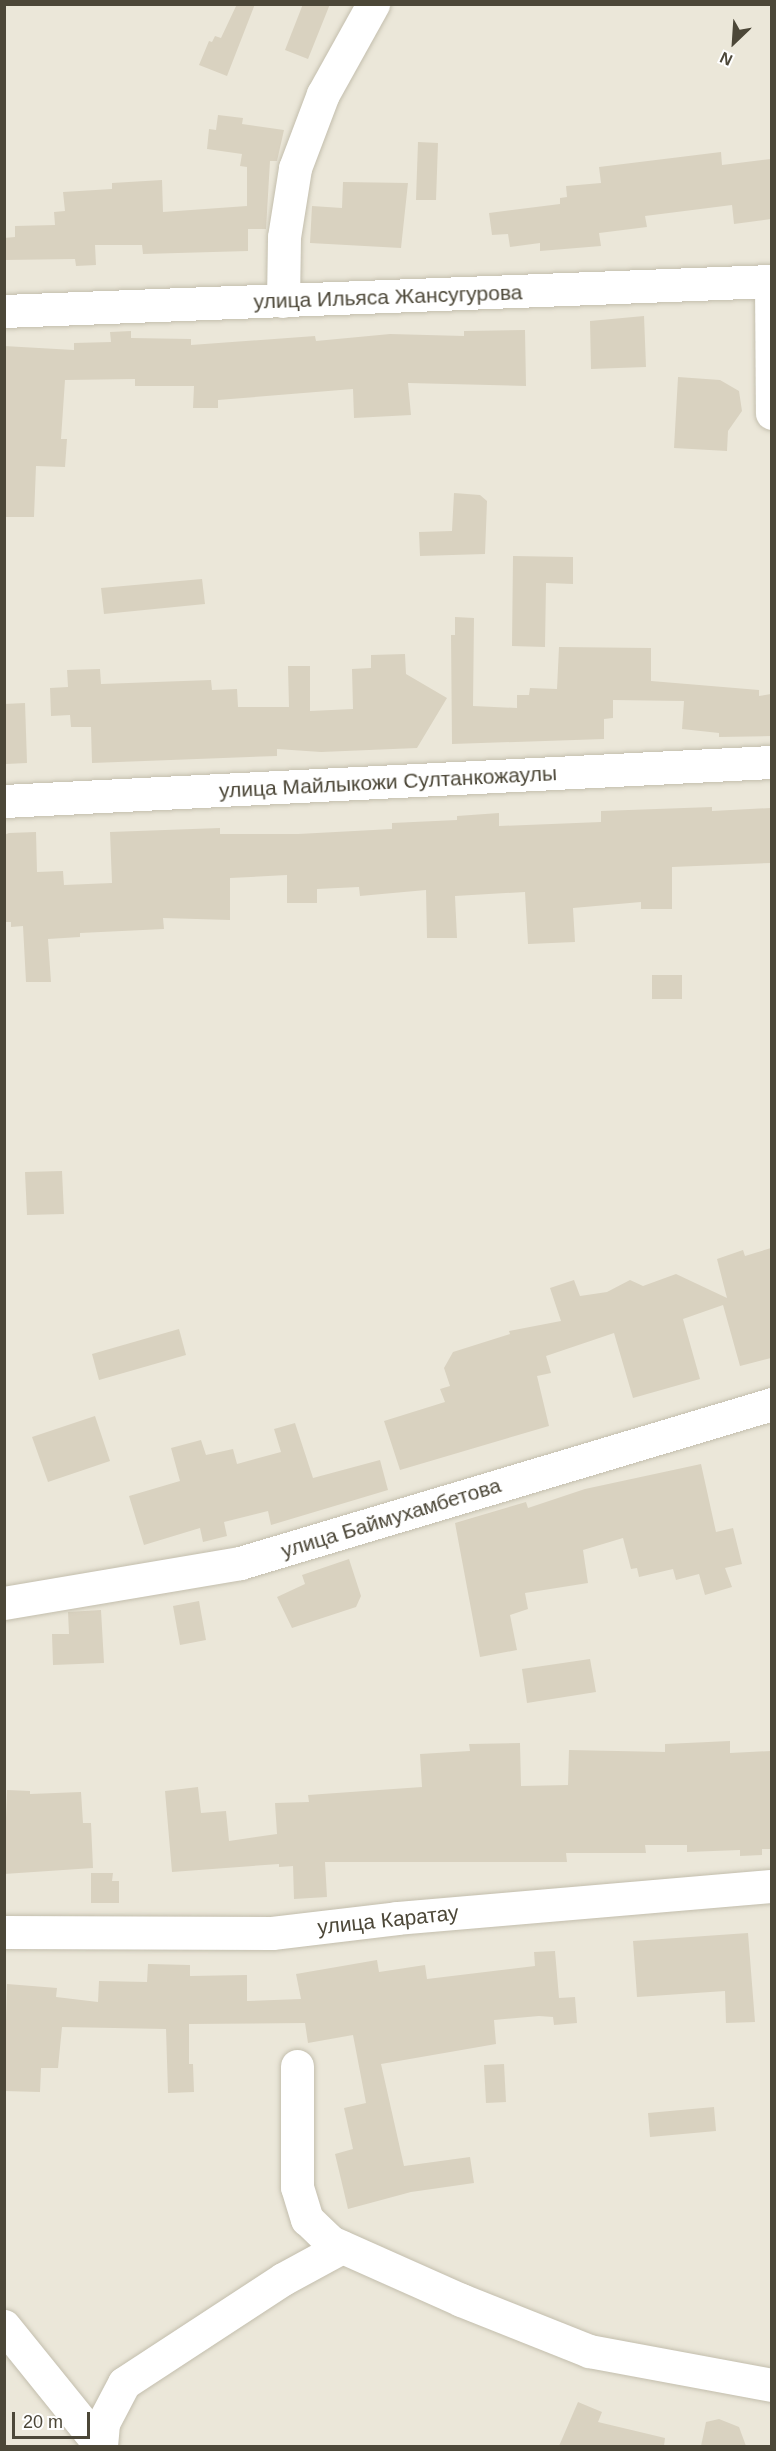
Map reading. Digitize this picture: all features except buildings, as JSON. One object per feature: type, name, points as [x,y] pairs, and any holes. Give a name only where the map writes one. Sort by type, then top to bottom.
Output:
[{"type":"street","points":[[284,301],[284,237],[295,168],[323,94],[373,4]]},
{"type":"street","points":[[771,281],[771,413]]},
{"type":"street","name":"улица Ильяса Жансугурова","points":[[4,311],[771,281]]},
{"type":"street","name":"улица Майлыкожи Султанкожаулы","points":[[4,801],[771,762]]},
{"type":"street","name":"улица Баймухамбетова","points":[[4,1603],[240,1563],[771,1404]]},
{"type":"street","name":"улица Каратау","points":[[4,1932],[272,1933],[397,1918],[771,1886]]},
{"type":"street","points":[[297,2066],[297,2187],[307,2219],[342,2247],[461,2300],[589,2350],[771,2385]]},
{"type":"street","points":[[100,2446],[103,2423],[124,2384],[283,2279],[342,2247]]},
{"type":"street","points":[[4,2326],[100,2446]]},
{"type":"shaded area","points":[[5,5],[771,5],[771,2446],[5,2446]]}]
